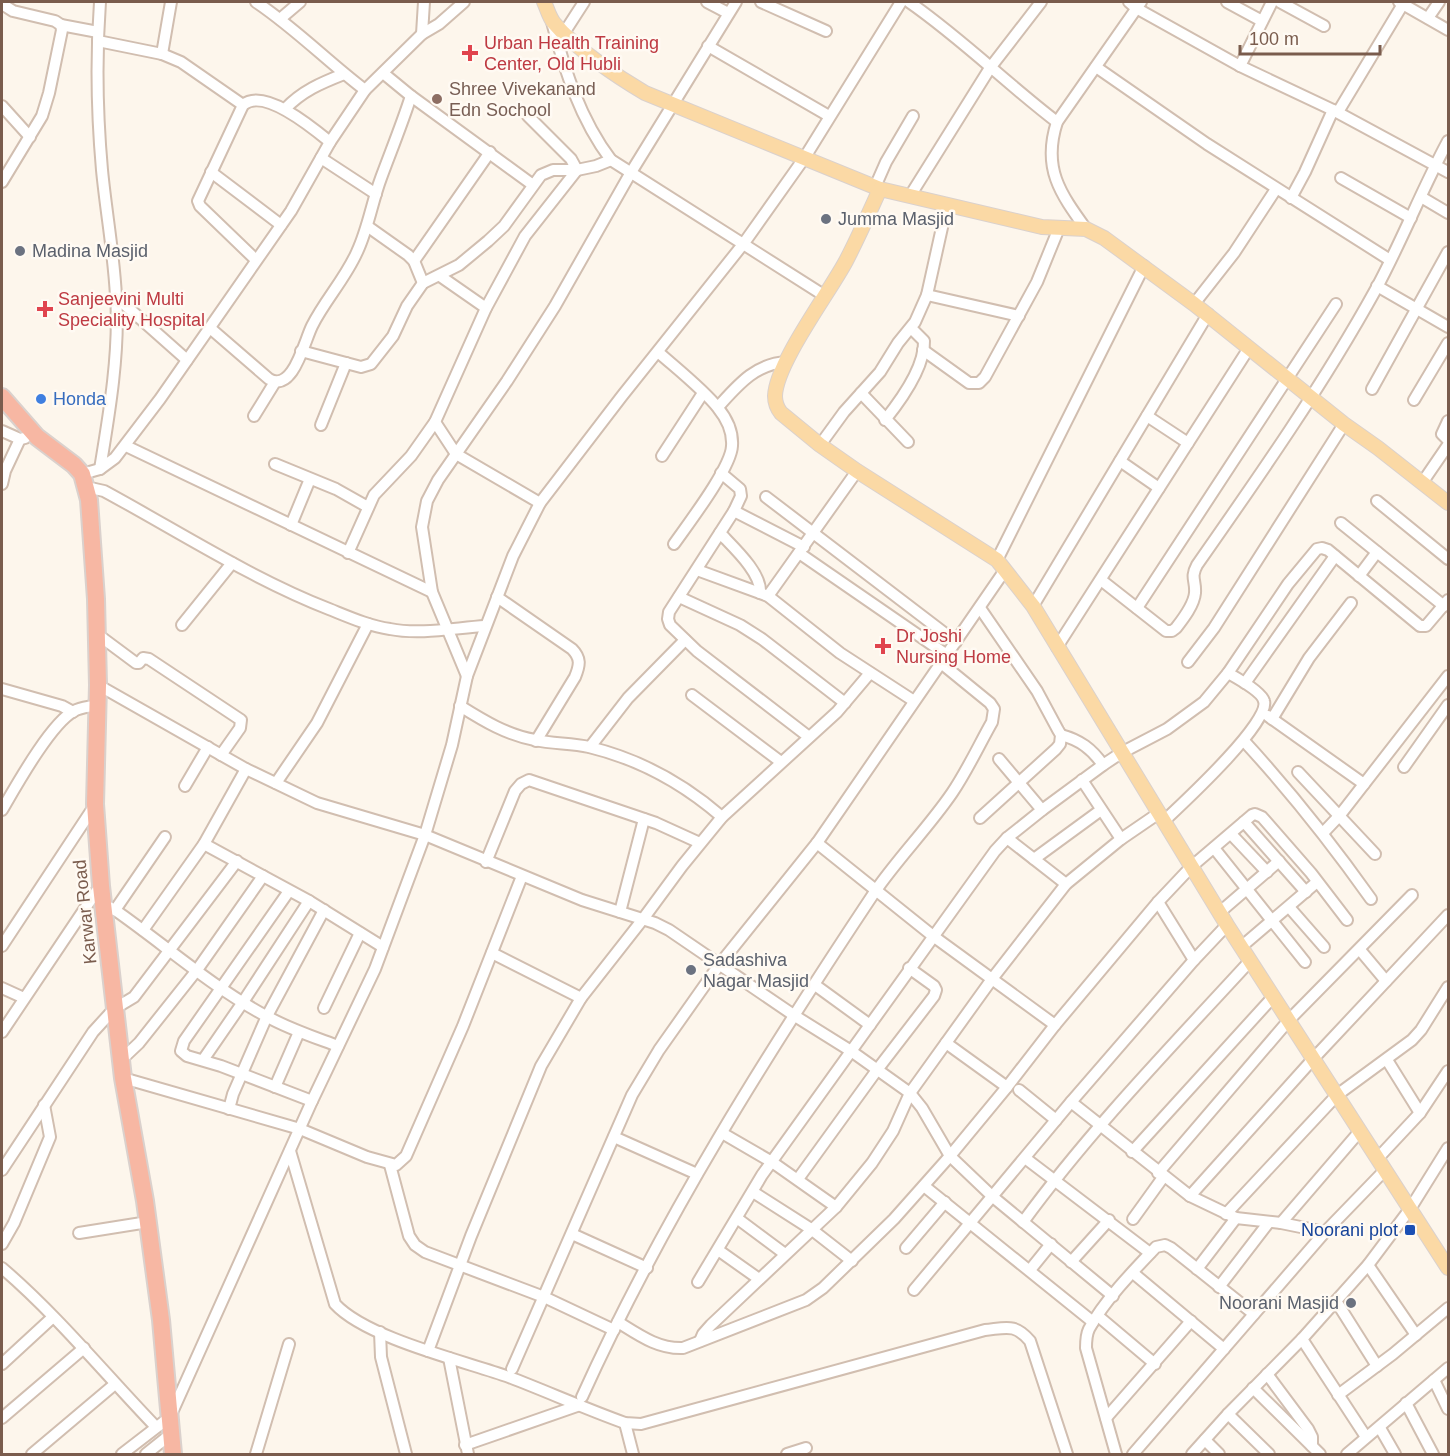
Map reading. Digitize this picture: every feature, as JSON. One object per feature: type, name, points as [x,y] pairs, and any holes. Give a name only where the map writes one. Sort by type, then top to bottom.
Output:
[{"type":"highway","points":[[2,397],[37,437],[74,465],[84,481]]},
{"type":"highway","name":"Karwar Road","points":[[84,481],[92,527],[97,634],[95,804],[101,886],[109,907],[114,1009],[161,1320],[166,1426],[173,1455]]},
{"type":"main road","points":[[544,2],[552,21],[564,33],[625,81],[645,93],[878,188],[1042,227],[1086,229],[1104,238],[1208,314],[1312,398],[1449,503]]},
{"type":"main road","points":[[878,188],[846,261],[786,362],[775,396],[776,406],[781,413],[820,445],[1001,565],[1033,606],[1227,925],[1449,1268]]},
{"type":"street","points":[[100,2],[98,36],[102,169],[116,297],[117,332],[107,428],[100,469]]},
{"type":"street","points":[[162,54],[171,2]]},
{"type":"street","points":[[256,2],[296,30],[365,90]]},
{"type":"street","points":[[280,19],[300,2]]},
{"type":"street","points":[[422,34],[424,2]]},
{"type":"street","points":[[464,2],[440,24],[422,34],[365,90],[330,142],[281,225],[126,446],[115,458],[84,481],[232,563],[311,602],[368,624],[409,632],[485,627]]},
{"type":"street","points":[[564,33],[584,2]]},
{"type":"street","points":[[707,2],[728,13]]},
{"type":"street","points":[[467,676],[432,592],[422,527],[427,501],[555,306],[630,174],[736,2]]},
{"type":"street","points":[[761,2],[826,32]]},
{"type":"street","points":[[146,1455],[166,1426],[383,947],[425,836],[452,745],[467,676],[513,556],[540,503],[744,243],[805,157],[901,2]]},
{"type":"street","points":[[909,2],[940,24],[1057,122]]},
{"type":"street","points":[[910,196],[990,68],[1041,2]]},
{"type":"street","points":[[1227,2],[1262,21]]},
{"type":"street","points":[[1240,66],[1272,2]]},
{"type":"street","points":[[1281,2],[1324,26]]},
{"type":"street","points":[[1428,18],[1439,2]]},
{"type":"street","points":[[1291,198],[1335,111],[1401,3],[1449,30]]},
{"type":"street","points":[[2,4],[15,6],[61,25],[162,54],[181,62],[243,105]]},
{"type":"street","points":[[1086,229],[1059,189],[1050,159],[1051,139],[1057,122],[1096,68],[1136,4],[1240,66],[1335,111],[1449,172]]},
{"type":"street","points":[[552,21],[579,107],[588,126],[611,160],[825,296]]},
{"type":"street","points":[[2,183],[42,116],[49,93],[62,30],[61,25]]},
{"type":"street","points":[[708,46],[829,116]]},
{"type":"street","points":[[1096,68],[1207,144],[1390,260]]},
{"type":"street","points":[[383,73],[411,96],[533,184]]},
{"type":"street","points":[[285,109],[311,87],[344,74]]},
{"type":"street","points":[[210,327],[275,382],[281,382],[288,377],[298,361],[317,316],[340,284],[358,251],[411,96]]},
{"type":"street","points":[[256,260],[200,206],[198,201],[243,105],[250,100],[257,100],[285,109],[330,142]]},
{"type":"street","points":[[2,106],[30,137]]},
{"type":"street","points":[[528,116],[571,159],[577,170]]},
{"type":"street","points":[[878,188],[886,162],[913,116]]},
{"type":"street","points":[[1101,580],[1166,631],[1176,628],[1194,598],[1192,579],[1197,564],[1312,398],[1377,286],[1435,165],[1449,141]]},
{"type":"street","points":[[414,261],[490,152]]},
{"type":"street","points":[[321,158],[376,194]]},
{"type":"street","points":[[301,351],[361,367],[371,364],[393,336],[407,306],[423,283],[459,265],[504,226],[541,175],[553,170],[577,170],[596,166],[611,160]]},
{"type":"street","points":[[348,553],[374,495],[411,456],[435,422],[486,308],[525,236],[577,170]]},
{"type":"street","points":[[212,172],[281,225]]},
{"type":"street","points":[[1341,178],[1410,218]]},
{"type":"street","points":[[1194,304],[1234,253],[1276,189]]},
{"type":"street","points":[[1421,197],[1449,213]]},
{"type":"street","points":[[820,445],[844,412],[880,372],[898,343],[911,328],[927,295],[947,205]]},
{"type":"street","points":[[367,226],[414,261],[423,283]]},
{"type":"street","points":[[923,350],[969,382],[978,383],[985,377],[1037,282],[1059,228]]},
{"type":"street","points":[[1372,389],[1449,252]]},
{"type":"street","points":[[512,1369],[632,1095],[659,1050],[719,965],[817,843],[980,608],[1144,266]]},
{"type":"street","points":[[440,276],[486,308]]},
{"type":"street","points":[[1377,286],[1449,327]]},
{"type":"street","points":[[927,295],[1019,316]]},
{"type":"street","points":[[116,297],[187,360]]},
{"type":"street","points":[[1137,608],[1286,377],[1336,304]]},
{"type":"street","points":[[1033,606],[1208,314]]},
{"type":"street","points":[[885,420],[908,388],[923,350],[924,341],[911,328]]},
{"type":"street","points":[[1414,400],[1445,357],[1449,344]]},
{"type":"street","points":[[1057,647],[1249,348]]},
{"type":"street","points":[[658,352],[718,407],[729,425],[733,439],[732,449],[721,473],[674,544]]},
{"type":"street","points":[[718,407],[754,371],[774,363],[786,362]]},
{"type":"street","points":[[321,425],[346,363]]},
{"type":"street","points":[[254,416],[275,382]]},
{"type":"street","points":[[662,456],[703,393]]},
{"type":"street","points":[[861,393],[908,442]]},
{"type":"street","points":[[1147,416],[1188,443]]},
{"type":"street","points":[[435,422],[456,454],[540,503]]},
{"type":"street","points":[[1449,422],[1442,434],[1449,440]]},
{"type":"street","points":[[1188,662],[1214,628],[1344,423]]},
{"type":"street","points":[[2,431],[20,439],[37,437]]},
{"type":"street","points":[[2,484],[5,471],[20,439]]},
{"type":"street","points":[[1422,483],[1449,445]]},
{"type":"street","points":[[126,446],[432,592]]},
{"type":"street","points":[[1120,461],[1159,488]]},
{"type":"street","points":[[275,464],[336,489],[368,507]]},
{"type":"street","points":[[764,594],[801,550],[857,471]]},
{"type":"street","points":[[721,473],[741,492],[734,511],[669,612],[668,619],[670,625],[685,640],[809,737]]},
{"type":"street","points":[[291,525],[310,479]]},
{"type":"street","points":[[766,496],[956,642]]},
{"type":"street","points":[[1377,501],[1449,559]]},
{"type":"street","points":[[449,1358],[466,1450],[581,1401],[616,1326],[697,1174],[876,890],[953,791],[994,715],[994,709],[990,703],[944,659],[801,550],[734,511]]},
{"type":"street","points":[[698,1282],[772,1162],[995,851],[1007,838],[1082,780],[1121,753],[1167,729],[1204,702],[1228,673],[1288,584],[1317,549],[1322,548],[1335,556],[1420,626],[1426,626],[1431,622],[1446,603],[1341,523]]},
{"type":"street","points":[[720,533],[757,578],[764,594]]},
{"type":"street","points":[[1359,576],[1377,552]]},
{"type":"street","points":[[1245,683],[1335,556]]},
{"type":"street","points":[[182,625],[232,563]]},
{"type":"street","points":[[697,570],[764,594],[840,653],[914,701]]},
{"type":"street","points":[[497,597],[572,649],[579,658],[580,665],[575,677],[536,741]]},
{"type":"street","points":[[679,597],[747,629],[845,703]]},
{"type":"street","points":[[700,1341],[711,1325],[836,1207],[872,1163],[893,1131],[910,1093],[992,979],[1066,884],[1120,839],[1162,817],[1244,741],[1267,716],[1352,603]]},
{"type":"street","points":[[980,608],[1031,682],[1061,735],[1060,744],[1056,749],[980,818]]},
{"type":"street","points":[[276,783],[317,723],[368,624]]},
{"type":"street","points":[[97,634],[136,663],[143,658],[148,659],[241,720],[240,728],[221,754]]},
{"type":"street","points":[[590,747],[628,698],[685,640]]},
{"type":"street","points":[[428,1351],[459,1266],[541,1066],[581,998],[722,817],[845,703],[870,673]]},
{"type":"street","points":[[1228,673],[1262,697],[1267,716],[1364,784]]},
{"type":"street","points":[[1323,833],[1340,815],[1449,676]]},
{"type":"street","points":[[98,684],[246,769],[317,803],[425,836],[582,900],[643,919],[669,930],[910,1093],[922,1108],[950,1156],[993,1197],[1113,1296]]},
{"type":"street","points":[[2,689],[62,706],[73,712]]},
{"type":"street","points":[[692,695],[781,762]]},
{"type":"street","points":[[2,810],[28,765],[58,726],[73,712],[97,705]]},
{"type":"street","points":[[1404,767],[1449,705]]},
{"type":"street","points":[[460,706],[484,721],[512,734],[536,741],[590,747],[656,771],[699,797],[722,817]]},
{"type":"street","points":[[1061,735],[1076,739],[1087,746],[1104,765]]},
{"type":"street","points":[[1244,741],[1323,833],[1371,899]]},
{"type":"street","points":[[185,786],[208,747]]},
{"type":"street","points":[[999,759],[1042,810]]},
{"type":"street","points":[[143,930],[204,844],[246,769]]},
{"type":"street","points":[[1298,772],[1375,854]]},
{"type":"street","points":[[486,862],[515,791],[529,780],[644,819],[700,843]]},
{"type":"street","points":[[1082,780],[1120,839]]},
{"type":"street","points":[[2,946],[95,804]]},
{"type":"street","points":[[1034,859],[1101,810]]},
{"type":"street","points":[[390,1165],[409,1236],[424,1252],[544,1297],[658,1345],[683,1348],[806,1300],[824,1288],[924,1186],[950,1156],[1158,902],[1191,867],[1255,814],[1262,817],[1347,920]]},
{"type":"street","points":[[620,912],[644,819]]},
{"type":"street","points":[[1244,822],[1306,892]]},
{"type":"street","points":[[1231,834],[1267,872]]},
{"type":"street","points":[[165,837],[109,907],[243,1002],[299,1032],[338,1046]]},
{"type":"street","points":[[1007,838],[1066,884]]},
{"type":"street","points":[[817,843],[933,936],[1055,1025]]},
{"type":"street","points":[[204,844],[309,901],[383,947]]},
{"type":"street","points":[[1214,848],[1305,962]]},
{"type":"street","points":[[2,1170],[93,1032],[114,1009],[134,997],[237,861]]},
{"type":"street","points":[[1220,912],[1279,861]]},
{"type":"street","points":[[121,1059],[139,1043],[197,970],[263,876]]},
{"type":"street","points":[[123,1078],[300,1129],[390,1165],[396,1165],[406,1156],[463,1026],[522,876]]},
{"type":"street","points":[[1241,947],[1317,882]]},
{"type":"street","points":[[2,1032],[101,886]]},
{"type":"street","points":[[289,891],[181,1047],[183,1054],[312,1101]]},
{"type":"street","points":[[1133,1219],[1161,1175],[1289,1020],[1412,895]]},
{"type":"street","points":[[203,1060],[309,901]]},
{"type":"street","points":[[1158,902],[1194,960]]},
{"type":"street","points":[[1288,907],[1324,947]]},
{"type":"street","points":[[229,1109],[241,1074],[267,1016],[324,910]]},
{"type":"street","points":[[1190,1196],[1314,1058],[1449,915]]},
{"type":"street","points":[[914,1290],[1071,1102],[1227,925]]},
{"type":"street","points":[[324,1008],[360,933]]},
{"type":"street","points":[[1360,950],[1386,981]]},
{"type":"street","points":[[492,953],[581,998]]},
{"type":"street","points":[[1023,1221],[1100,1125],[1250,961]]},
{"type":"street","points":[[798,1179],[936,990],[934,986],[909,968]]},
{"type":"street","points":[[815,985],[870,1025]]},
{"type":"street","points":[[1197,1269],[1231,1216],[1337,1095],[1387,1060],[1421,1030],[1449,987]]},
{"type":"street","points":[[2,988],[24,998]]},
{"type":"street","points":[[1132,1152],[1273,997]]},
{"type":"street","points":[[275,1087],[299,1032]]},
{"type":"street","points":[[946,1043],[1007,1087]]},
{"type":"street","points":[[1387,1060],[1420,1113]]},
{"type":"street","points":[[1133,1455],[1381,1164],[1449,1071]]},
{"type":"street","points":[[1019,1090],[1056,1120]]},
{"type":"street","points":[[1071,1102],[1190,1196],[1231,1216],[1325,1232]]},
{"type":"street","points":[[2,1245],[14,1224],[50,1137],[44,1105]]},
{"type":"street","points":[[1281,1223],[1360,1131]]},
{"type":"street","points":[[722,1133],[772,1162],[836,1207]]},
{"type":"street","points":[[614,1137],[697,1174]]},
{"type":"street","points":[[1192,1455],[1228,1414],[1302,1339],[1368,1265],[1410,1209],[1449,1148]]},
{"type":"street","points":[[290,1151],[335,1304],[343,1312],[380,1332],[428,1351],[581,1401],[625,1423],[641,1424],[974,1333],[1011,1327],[1022,1331],[1030,1341],[1067,1455]]},
{"type":"street","points":[[1025,1158],[1150,1253]]},
{"type":"street","points":[[924,1186],[1030,1270],[1155,1364]]},
{"type":"street","points":[[753,1192],[811,1229],[852,1261]]},
{"type":"street","points":[[906,1248],[945,1202]]},
{"type":"street","points":[[738,1219],[785,1254]]},
{"type":"street","points":[[1071,1262],[1109,1220]]},
{"type":"street","points":[[79,1233],[148,1222]]},
{"type":"street","points":[[1219,1287],[1269,1222]]},
{"type":"street","points":[[572,1234],[647,1268]]},
{"type":"street","points":[[1030,1270],[1051,1244]]},
{"type":"street","points":[[1116,1455],[1086,1348],[1088,1330],[1113,1296],[1150,1253],[1156,1247],[1165,1245],[1254,1314]]},
{"type":"street","points":[[718,1250],[759,1279]]},
{"type":"street","points":[[1368,1265],[1416,1335]]},
{"type":"street","points":[[2,1268],[84,1348],[115,1384],[166,1426]]},
{"type":"street","points":[[1133,1273],[1224,1349]]},
{"type":"street","points":[[1336,1301],[1377,1366]]},
{"type":"street","points":[[1338,1395],[1449,1308]]},
{"type":"street","points":[[2,1364],[53,1317]]},
{"type":"street","points":[[1106,1418],[1191,1321]]},
{"type":"street","points":[[380,1332],[381,1357],[406,1455]]},
{"type":"street","points":[[1302,1339],[1366,1437]]},
{"type":"street","points":[[256,1455],[289,1344]]},
{"type":"street","points":[[2,1418],[84,1348]]},
{"type":"street","points":[[1347,1455],[1449,1368]]},
{"type":"street","points":[[1267,1374],[1308,1429],[1316,1450]]},
{"type":"street","points":[[1434,1380],[1449,1409]]},
{"type":"street","points":[[32,1455],[115,1384]]},
{"type":"street","points":[[1253,1388],[1316,1450]]},
{"type":"street","points":[[1406,1403],[1433,1455]]},
{"type":"street","points":[[1228,1414],[1269,1455]]},
{"type":"street","points":[[625,1423],[633,1455]]},
{"type":"street","points":[[122,1455],[166,1426]]},
{"type":"street","points":[[1380,1428],[1395,1455]]},
{"type":"street","points":[[1205,1440],[1219,1455]]},
{"type":"street","points":[[787,1455],[806,1448]]},
{"type":"place","name":"Urban Health Training Center, Old Hubli","points":[[470,53]]},
{"type":"place","name":"Shree Vivekanand Edn Sochool","points":[[437,99]]},
{"type":"place","name":"Jumma Masjid","points":[[826,219]]},
{"type":"place","name":"Madina Masjid","points":[[20,251]]},
{"type":"place","name":"Sanjeevini Multi Speciality Hospital","points":[[45,309]]},
{"type":"place","name":"Honda","points":[[41,399]]},
{"type":"place","name":"Dr Joshi Nursing Home","points":[[883,646]]},
{"type":"place","name":"Sadashiva Nagar Masjid","points":[[691,970]]},
{"type":"place","name":"Noorani plot","points":[[1410,1230]]},
{"type":"place","name":"Noorani Masjid","points":[[1351,1303]]}]
